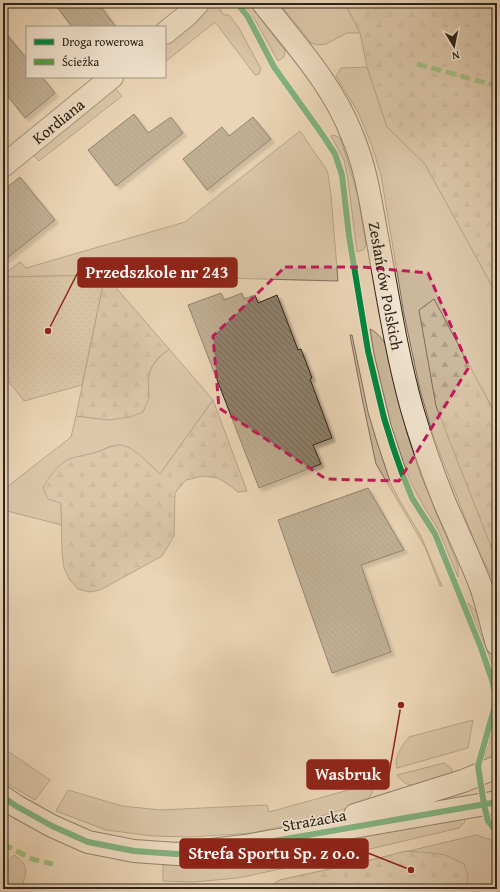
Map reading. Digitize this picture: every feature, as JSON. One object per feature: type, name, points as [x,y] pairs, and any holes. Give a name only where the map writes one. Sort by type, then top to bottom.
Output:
[{"type":"street","points":[[166,32],[186,16],[198,3]]},
{"type":"street","name":"Zesłańców Polskich","points":[[263,3],[328,88],[342,112],[356,145],[367,178],[388,299],[402,368],[412,407],[430,465],[480,585],[497,644]]},
{"type":"street","name":"Kordiana","points":[[3,166],[111,78]]},
{"type":"street","name":"Zesłańców Polskich","points":[[480,585],[497,608]]},
{"type":"street","name":"Strażacka","points":[[268,842],[463,781],[497,767]]},
{"type":"street","name":"Strażacka","points":[[3,797],[52,826],[88,842],[134,851],[177,854],[246,846],[497,802]]},
{"type":"highlighted area","points":[[285,267],[362,267],[428,273],[469,367],[399,481],[326,479],[219,408],[213,336]]},
{"type":"green space","points":[[204,3],[220,3],[220,10],[224,15],[229,15],[239,28],[261,69],[259,74],[255,75],[215,22],[166,61],[166,42]]},
{"type":"green space","points":[[243,3],[249,3],[285,51],[284,57],[278,61],[255,20]]},
{"type":"green space","points":[[279,3],[345,3],[360,33],[347,33],[326,44],[318,45],[311,43]]},
{"type":"green space","points":[[345,3],[497,3],[497,295],[425,164],[387,127],[367,67],[360,33]]},
{"type":"green space","points":[[367,67],[387,127],[425,164],[497,295],[497,417],[434,300],[492,549],[497,557],[497,586],[479,553],[434,438],[420,390],[404,314],[381,175],[372,146],[358,112],[336,76],[341,68]]},
{"type":"green space","points":[[112,85],[122,96],[39,161],[30,151]]},
{"type":"green space","points":[[300,131],[328,174],[338,281],[105,275],[3,277],[3,275],[20,262],[26,268],[185,222]]},
{"type":"green space","points":[[334,135],[340,138],[358,197],[366,245],[363,250],[357,252],[348,180],[344,160],[331,136]]},
{"type":"green space","points":[[105,275],[169,349],[158,358],[151,368],[148,379],[149,398],[143,412],[130,417],[109,420],[76,416]]},
{"type":"green space","points":[[105,275],[82,385],[24,401],[3,374],[3,277]]},
{"type":"green space","points":[[434,299],[497,417],[497,557],[492,549],[436,406],[419,310]]},
{"type":"green space","points":[[370,329],[377,333],[385,343],[407,433],[420,473],[458,565],[458,577],[438,529],[409,479],[391,425],[374,354]]},
{"type":"green space","points":[[350,335],[352,335],[368,412],[391,484],[421,536],[442,586],[440,586],[425,547],[376,464]]},
{"type":"green space","points":[[169,349],[213,400],[160,474],[145,460],[111,446],[98,452],[61,502],[62,525],[3,510],[3,490],[71,437],[76,416],[109,420],[149,398],[149,373],[158,358]]},
{"type":"green space","points":[[213,400],[247,491],[238,492],[218,478],[203,476],[186,480],[175,493],[174,536],[162,556],[100,590],[90,592],[78,589],[69,579],[64,568],[62,553],[61,503],[48,499],[43,488],[50,476],[67,460],[118,445],[127,446],[132,449],[160,474]]},
{"type":"green space","points":[[468,603],[476,611],[497,663],[497,669],[494,668]]},
{"type":"green space","points":[[473,720],[468,748],[397,768],[397,756],[409,737]]},
{"type":"green space","points":[[495,720],[497,721],[497,755],[483,763]]},
{"type":"green space","points":[[3,748],[50,780],[35,800],[3,781]]},
{"type":"green space","points":[[444,763],[451,768],[453,774],[424,783],[409,785],[402,781],[397,775]]},
{"type":"green space","points":[[374,783],[371,794],[363,803],[302,822],[252,833],[190,837],[153,836],[106,830],[56,811],[68,790],[122,806],[160,810],[267,805],[269,812]]},
{"type":"green space","points":[[464,819],[465,822],[459,828],[238,878],[194,882],[163,881],[163,865],[248,859],[333,842]]},
{"type":"green space","points":[[476,835],[497,842],[497,889],[266,889],[280,880]]},
{"type":"green space","points":[[406,851],[445,855],[464,864],[468,876],[468,883],[465,889],[266,889],[280,880]]},
{"type":"green space","points":[[14,855],[25,867],[26,870],[23,884],[27,889],[3,889],[3,867]]},
{"type":"building","points":[[54,3],[98,3],[115,26],[71,26]]},
{"type":"building","points":[[3,30],[26,58],[26,78],[43,78],[55,93],[25,118],[3,90]]},
{"type":"building","points":[[134,114],[148,133],[171,117],[183,133],[116,186],[88,150]]},
{"type":"building","points":[[253,117],[271,139],[207,190],[183,159],[222,127],[229,136]]},
{"type":"building","points":[[20,177],[55,220],[3,261],[3,190]]},
{"type":"building","points":[[221,293],[224,300],[242,293],[244,299],[255,295],[258,303],[277,295],[298,350],[301,349],[312,378],[310,379],[332,438],[313,445],[321,464],[259,488],[188,305]]},
{"type":"building","points":[[368,488],[404,550],[361,565],[391,652],[332,673],[278,520]]},
{"type":"marked path","points":[[417,64],[497,86]]},
{"type":"marked path","points":[[3,844],[32,859],[53,864]]},
{"type":"cycle path","points":[[237,3],[248,17],[274,67],[335,154],[342,175],[349,236],[368,351],[384,418],[412,498],[435,534],[481,648],[493,683]]},
{"type":"cycle path","points":[[497,682],[493,683],[495,695],[494,709],[478,766],[488,821],[497,831]]},
{"type":"cycle path","points":[[3,797],[52,826],[88,842],[134,851],[177,854],[245,846],[497,802]]},
{"type":"place","name":"Przedszkole nr 243","points":[[48,331]]},
{"type":"place","name":"Wasbruk","points":[[401,705]]},
{"type":"place","name":"Strefa Sportu Sp. z o.o.","points":[[411,870]]}]
